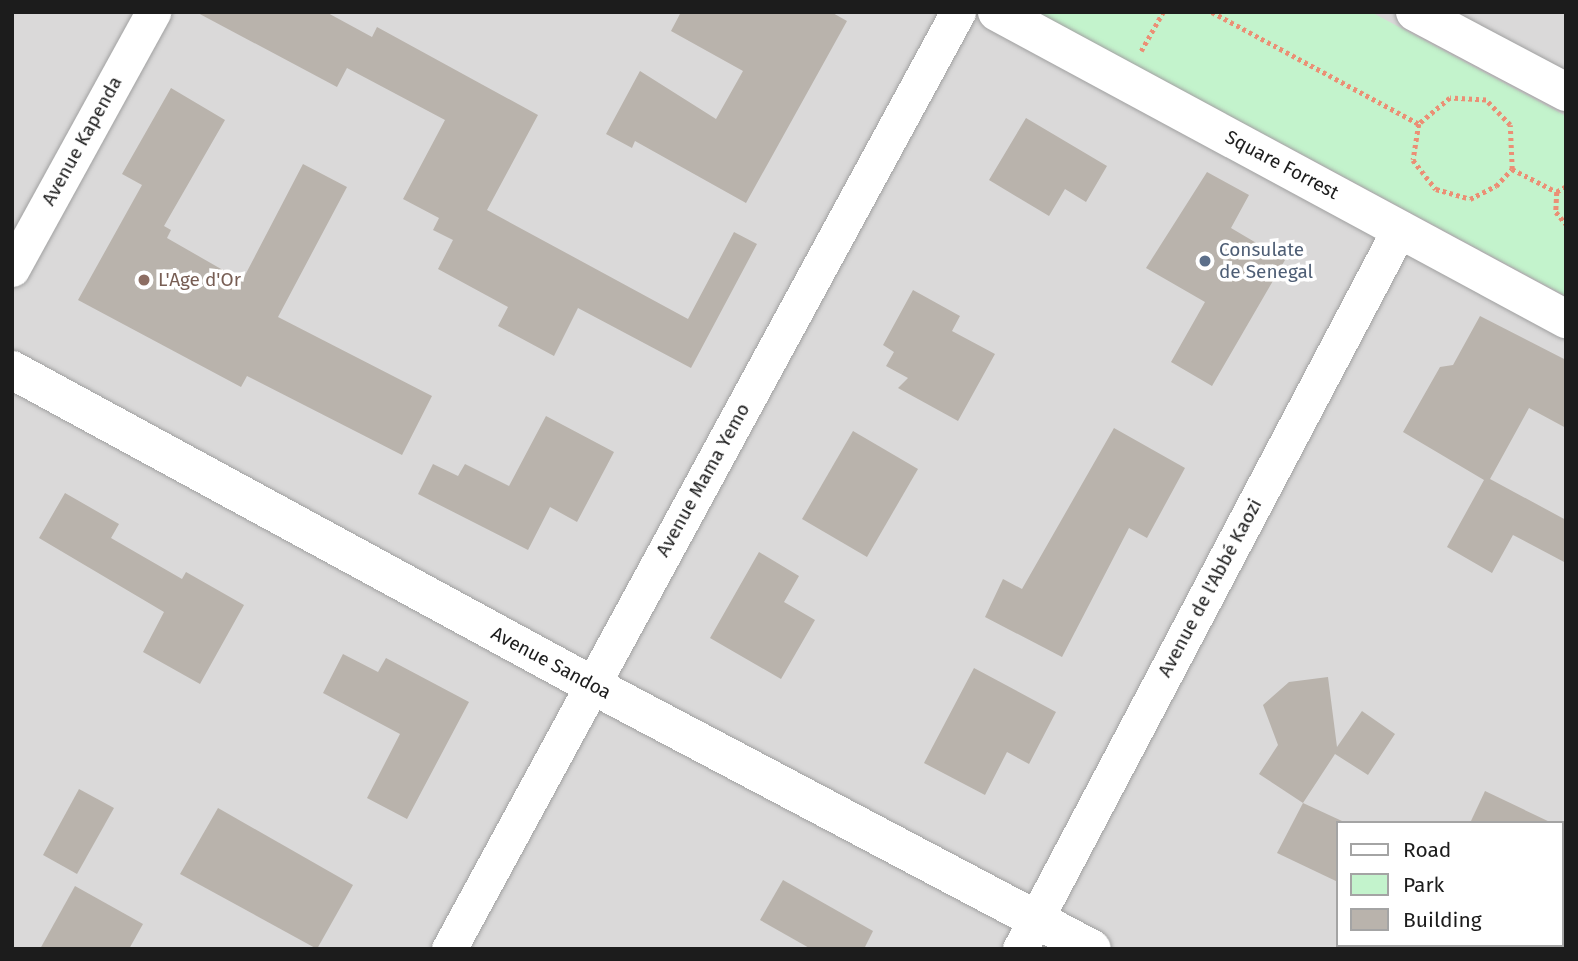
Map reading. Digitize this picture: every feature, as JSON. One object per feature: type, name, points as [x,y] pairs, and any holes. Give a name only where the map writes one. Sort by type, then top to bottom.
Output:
[{"type":"street","name":"Avenue Kapenda","points":[[12,269],[153,12]]},
{"type":"street","name":"Avenue Mama Yemo","points":[[449,949],[958,12]]},
{"type":"street","name":"Square Forrest","points":[[997,12],[1566,319]]},
{"type":"street","points":[[1415,12],[1566,92]]},
{"type":"street","name":"Avenue de l'Abbé Kaozi","points":[[1028,934],[1401,228]]},
{"type":"street","name":"Avenue Sandoa","points":[[12,370],[592,685],[1028,934],[1093,949]]},
{"type":"path","points":[[1124,80],[1163,12]]},
{"type":"path","points":[[1212,12],[1419,124]]},
{"type":"path","points":[[1450,98],[1486,100],[1510,125],[1512,169],[1496,186],[1470,199],[1436,189],[1413,160],[1419,124],[1450,98]]},
{"type":"path","points":[[1512,169],[1557,192]]},
{"type":"path","points":[[1557,192],[1566,187]]},
{"type":"path","points":[[1557,192],[1556,212],[1566,224]]},
{"type":"shaded area","points":[[12,12],[1566,12],[1566,949],[12,949]]},
{"type":"green space","points":[[1037,12],[1371,12],[1566,116],[1566,296]]},
{"type":"building","points":[[196,12],[326,12],[372,37],[377,27],[538,115],[487,210],[688,319],[734,232],[757,244],[691,368],[578,308],[554,356],[498,326],[508,307],[438,269],[453,240],[433,230],[439,218],[403,199],[445,120],[347,68],[337,87]]},
{"type":"building","points":[[681,12],[831,12],[847,21],[746,203],[635,141],[632,148],[606,134],[640,71],[716,119],[743,71],[671,31]]},
{"type":"building","points":[[171,88],[225,120],[164,226],[171,230],[167,238],[242,281],[303,164],[347,187],[278,317],[432,396],[402,455],[247,376],[241,387],[78,300],[142,185],[122,174]]},
{"type":"building","points":[[1026,118],[1107,166],[1086,202],[1065,189],[1049,216],[989,180]]},
{"type":"building","points":[[1207,172],[1249,195],[1231,228],[1285,260],[1212,386],[1171,362],[1205,302],[1146,268]]},
{"type":"building","points":[[913,290],[960,316],[952,331],[995,354],[958,421],[898,388],[908,378],[886,366],[894,352],[883,345]]},
{"type":"building","points":[[1480,316],[1566,360],[1566,428],[1529,408],[1490,479],[1566,520],[1566,563],[1513,535],[1492,573],[1447,547],[1484,480],[1403,432],[1440,367],[1453,365]]},
{"type":"building","points":[[546,416],[614,452],[577,522],[550,507],[528,550],[418,494],[433,464],[458,476],[465,464],[509,486]]},
{"type":"building","points":[[1114,428],[1185,468],[1147,538],[1129,528],[1062,657],[985,617],[1003,579],[1022,589]]},
{"type":"building","points":[[853,431],[918,469],[867,557],[802,519]]},
{"type":"building","points":[[65,493],[119,524],[111,538],[182,579],[186,572],[244,605],[200,684],[143,652],[164,612],[39,538]]},
{"type":"building","points":[[759,552],[799,576],[784,602],[815,620],[781,679],[710,638]]},
{"type":"building","points":[[343,654],[378,672],[386,658],[469,702],[407,819],[367,798],[400,734],[323,693]]},
{"type":"building","points":[[974,668],[1056,712],[1029,764],[1007,752],[985,795],[924,763]]},
{"type":"building","points":[[1328,677],[1337,747],[1362,711],[1395,734],[1368,775],[1335,754],[1303,803],[1259,774],[1278,745],[1263,705],[1289,682]]},
{"type":"building","points":[[79,789],[114,808],[77,874],[43,855]]},
{"type":"building","points":[[1485,791],[1548,821],[1471,821]]},
{"type":"building","points":[[1303,803],[1342,821],[1336,821],[1336,881],[1277,853]]},
{"type":"building","points":[[218,808],[353,885],[317,949],[180,874]]},
{"type":"building","points":[[783,880],[873,931],[864,949],[811,949],[760,920]]},
{"type":"building","points":[[75,886],[143,924],[129,949],[40,949]]},
{"type":"place","name":"Consulate de Senegal","points":[[1205,261]]},
{"type":"place","name":"L'Age d'Or","points":[[144,280]]}]
